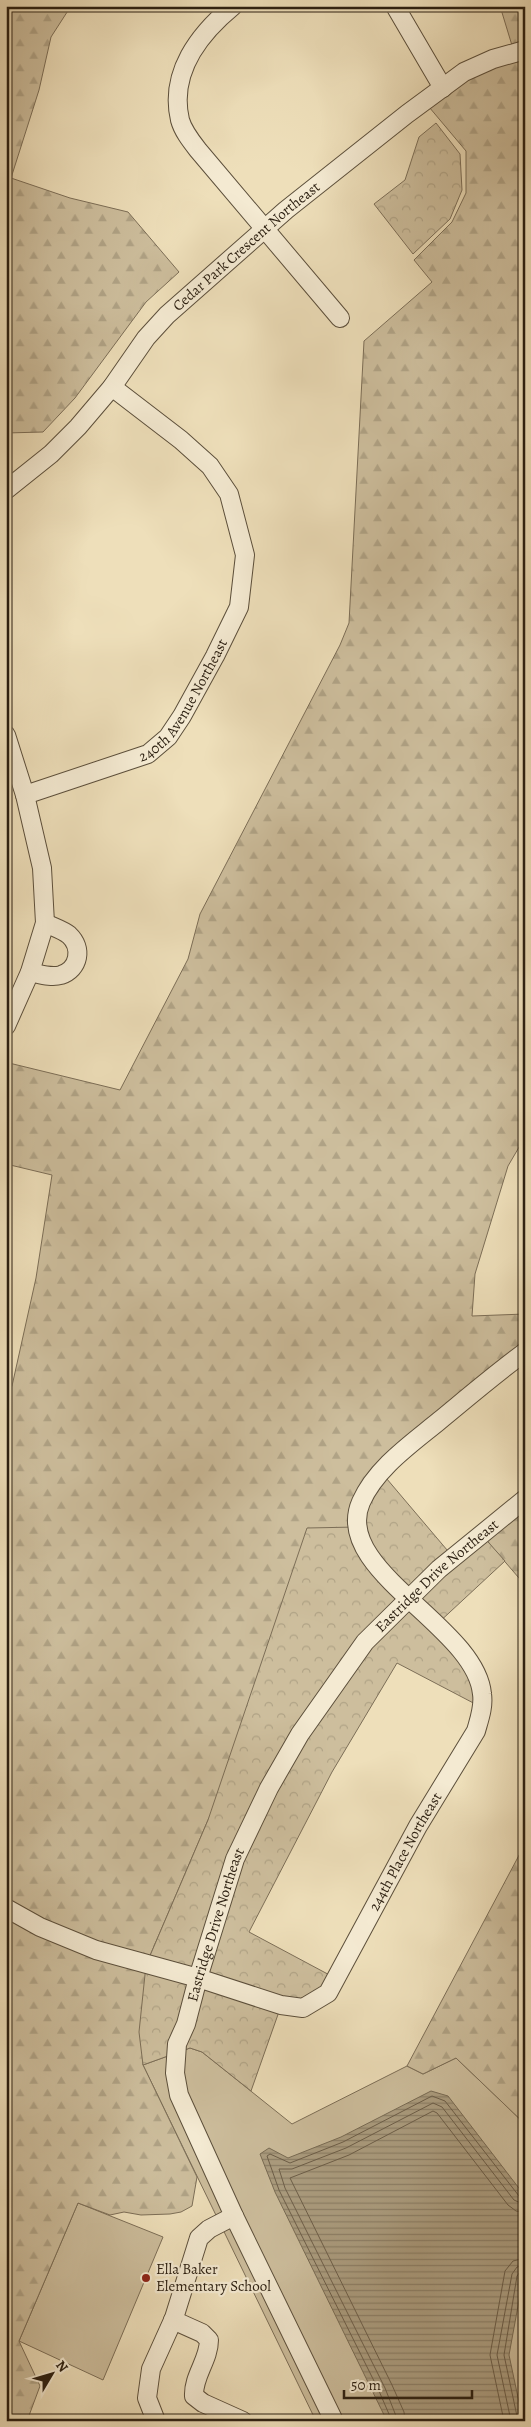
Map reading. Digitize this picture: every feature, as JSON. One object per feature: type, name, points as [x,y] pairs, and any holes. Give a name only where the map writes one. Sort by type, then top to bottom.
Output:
[{"type":"street","points":[[233,6],[198,41],[184,65],[179,86],[179,108],[184,130],[198,150],[340,318]]},
{"type":"street","points":[[395,6],[442,88]]},
{"type":"street","name":"Cedar Park Crescent Northeast","points":[[6,490],[65,441],[112,388],[146,338],[166,315],[264,229],[464,72],[486,62],[525,50]]},
{"type":"street","name":"240th Avenue Northeast","points":[[26,795],[148,754],[168,737],[182,716],[215,656],[239,607],[245,555],[239,526],[229,494],[210,466],[181,440],[112,388]]},
{"type":"street","points":[[6,735],[26,795],[42,868],[45,924],[30,972],[6,1026]]},
{"type":"street","points":[[30,972],[48,976],[61,975],[74,966],[79,954],[75,942],[68,933],[45,924]]},
{"type":"street","name":"244th Place Northeast","points":[[6,1908],[40,1927],[96,1950],[198,1978],[273,2003],[302,2008],[328,1993],[418,1826],[476,1731],[481,1715],[482,1694],[477,1675],[466,1655],[372,1561],[361,1544],[357,1527],[360,1504],[390,1463],[525,1352]]},
{"type":"street","name":"Eastridge Drive Northeast","points":[[334,2421],[234,2216],[178,2095],[175,2073],[177,2044],[186,2024],[198,1978],[235,1859],[278,1772],[318,1705],[365,1642],[409,1597],[439,1569],[525,1499]]},
{"type":"street","points":[[156,2421],[147,2398],[151,2369],[173,2320],[199,2238],[209,2229],[234,2216]]},
{"type":"street","points":[[173,2320],[202,2333],[209,2340],[209,2348],[194,2387],[194,2396],[203,2403],[243,2421]]},
{"type":"green space","points":[[6,6],[71,6],[51,37],[39,90],[11,178],[70,198],[128,212],[179,272],[146,302],[75,398],[43,432],[6,433]]},
{"type":"green space","points":[[500,6],[525,6],[525,1137],[508,1166],[475,1274],[472,1316],[525,1314],[525,1352],[390,1463],[208,1820],[146,1965],[143,2065],[197,2177],[192,2206],[181,2212],[170,2214],[141,2215],[124,2212],[110,2215],[78,2203],[19,2341],[40,2386],[27,2421],[6,2421],[6,1396],[12,1386],[36,1278],[52,1175],[6,1164],[6,1068],[9,1063],[120,1090],[188,959],[200,914],[340,645],[349,623],[364,341],[432,282],[414,260],[452,222],[466,193],[466,151],[424,101],[514,52]]},
{"type":"green space","points":[[436,123],[460,154],[462,190],[450,219],[413,254],[374,204],[405,180],[419,137]]},
{"type":"green space","points":[[381,1472],[453,1557],[481,1534],[505,1561],[436,1625],[466,1655],[481,1707],[397,1663],[332,1772],[249,1932],[337,1979],[328,1993],[281,2006],[251,2091],[202,2052],[190,2048],[143,2065],[139,2032],[146,1965],[208,1820],[307,1528],[357,1527]]},
{"type":"green space","points":[[525,1499],[525,1585],[481,1534]]},
{"type":"green space","points":[[525,1844],[525,2124],[456,2058],[423,2074],[407,2066]]},
{"type":"green space","points":[[190,2048],[202,2052],[292,2124],[407,2066],[423,2074],[456,2058],[525,2124],[525,2421],[316,2421],[143,2065]]},
{"type":"green space","points":[[78,2203],[163,2237],[103,2380],[19,2341]]},
{"type":"water","points":[[431,2091],[448,2096],[525,2196],[525,2268],[509,2355],[523,2421],[387,2421],[275,2192],[260,2154],[269,2148],[288,2158],[341,2137]]},
{"type":"place","name":"Ella Baker Elementary School","points":[[146,2278]]}]
